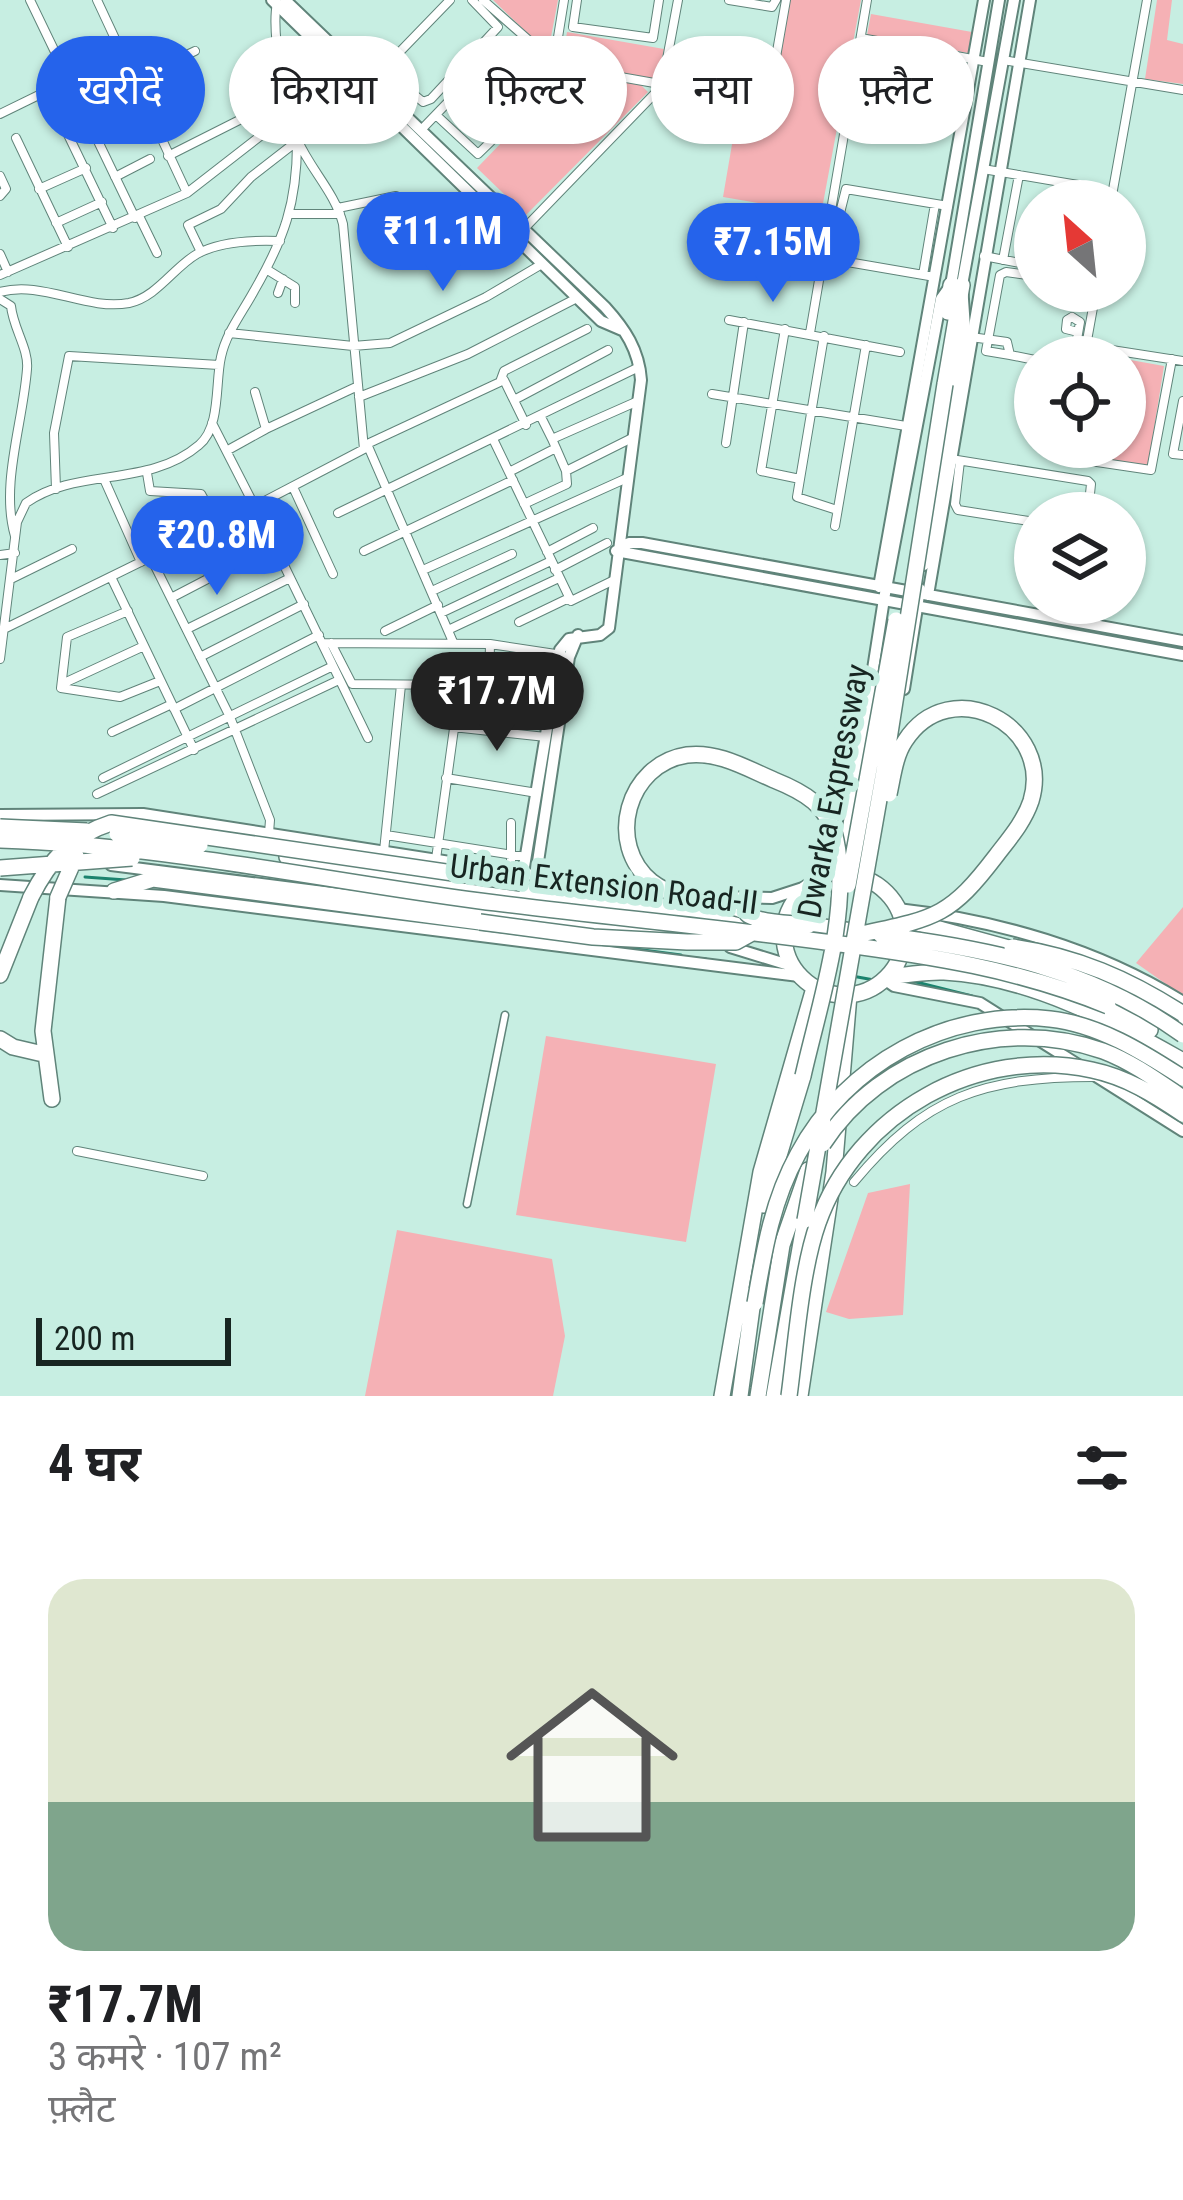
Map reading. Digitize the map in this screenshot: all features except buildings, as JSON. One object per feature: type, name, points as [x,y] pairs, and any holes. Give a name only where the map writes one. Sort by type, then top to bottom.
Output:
[{"type":"highway","name":"Dwarka Expressway","points":[[774,1396],[872,838],[957,285]]},
{"type":"highway","name":"Dwarka Expressway","points":[[755,1303],[750,1263],[803,1076],[863,807],[941,382]]},
{"type":"highway","points":[[866,933],[910,925],[944,912],[986,869],[1022,821],[1032,798],[1034,773],[1022,739],[994,714],[977,710],[948,710],[922,722],[904,742],[885,814],[872,838]]},
{"type":"highway","points":[[114,892],[145,882],[284,894],[593,938],[736,942],[754,925],[741,909],[679,896],[656,885],[635,861],[627,837],[628,812],[637,787],[660,764],[691,754],[720,757],[795,788],[827,814],[837,841],[838,922]]},
{"type":"highway","points":[[52,1099],[43,1031],[58,897],[80,851],[112,823]]},
{"type":"highway","points":[[0,975],[26,905],[45,870],[71,842],[112,823],[521,883],[543,895]]},
{"type":"highway","name":"Urban Extension Road-II","points":[[0,826],[116,834],[754,925],[993,967],[1053,983],[1108,1006],[1183,1052]]},
{"type":"highway","name":"Urban Extension Road-II","points":[[0,840],[164,852],[480,901],[866,933],[956,945],[1013,956],[1076,976],[1143,1007],[1183,1035]]},
{"type":"highway","points":[[0,864],[148,858],[164,852]]},
{"type":"highway","points":[[886,978],[902,950],[900,914],[881,888],[841,875],[809,886],[796,898],[783,941],[795,971],[814,988],[849,995],[886,978],[948,972],[1056,998],[1136,1032],[1183,1061]]},
{"type":"highway","points":[[900,914],[1076,968],[1183,1018]]},
{"type":"highway","points":[[956,945],[992,945],[1078,960],[1152,994],[1183,1018]]},
{"type":"highway","points":[[722,1396],[760,1172],[814,988]]},
{"type":"highway","points":[[800,1396],[834,1172],[849,995]]},
{"type":"highway","name":"Dwarka Expressway","points":[[740,1396],[773,1214],[805,1140],[851,1083],[900,1050],[986,1021],[1052,1019],[1114,1037],[1183,1078]]},
{"type":"highway","points":[[758,1396],[790,1213],[825,1139],[862,1096],[934,1054],[1031,1036],[1106,1052],[1183,1098]]},
{"type":"highway","points":[[0,1039],[43,1054]]},
{"type":"highway","points":[[789,1396],[818,1222],[862,1146],[907,1106],[964,1078],[997,1069],[1046,1065],[1097,1070],[1148,1090],[1183,1114]]},
{"type":"street","points":[[30,0],[47,36]]},
{"type":"street","points":[[97,0],[113,36]]},
{"type":"street","points":[[413,36],[450,0]]},
{"type":"street","points":[[419,99],[428,101],[497,29],[496,22],[472,0]]},
{"type":"street","points":[[483,0],[524,36]]},
{"type":"street","points":[[559,36],[565,0]]},
{"type":"street","points":[[577,0],[572,27],[652,38],[659,0]]},
{"type":"street","points":[[671,36],[678,0]]},
{"type":"street","points":[[729,0],[772,8],[776,0]]},
{"type":"street","points":[[780,36],[786,0]]},
{"type":"street","points":[[861,36],[867,0]]},
{"type":"street","points":[[870,881],[964,328],[957,285],[982,61],[984,0]]},
{"type":"street","points":[[913,427],[941,205],[999,0]]},
{"type":"street","points":[[841,875],[913,427],[941,299],[957,285],[1014,0]]},
{"type":"street","points":[[921,598],[954,460],[970,337],[1030,0]]},
{"type":"street","points":[[1115,180],[1147,0]]},
{"type":"street","points":[[277,36],[278,1]]},
{"type":"street","points":[[278,1],[318,36]]},
{"type":"street","points":[[278,1],[625,331],[640,366],[627,478],[611,547],[609,628],[600,635],[578,635],[564,643],[523,873]]},
{"type":"street","points":[[974,59],[982,61]]},
{"type":"street","points":[[1003,60],[1183,90]]},
{"type":"street","points":[[0,114],[46,91],[113,227]]},
{"type":"street","points":[[520,232],[651,97]]},
{"type":"street","points":[[443,108],[421,130],[520,232],[542,264],[601,321],[625,331]]},
{"type":"street","points":[[436,115],[443,122]]},
{"type":"street","points":[[168,156],[229,125]]},
{"type":"street","points":[[16,138],[68,247]]},
{"type":"street","points":[[99,144],[157,253]]},
{"type":"street","points":[[162,144],[187,193]]},
{"type":"street","points":[[0,254],[4,274],[137,217],[187,193],[249,144]]},
{"type":"street","points":[[201,252],[188,224],[221,209],[251,177],[294,144]]},
{"type":"street","points":[[0,659],[21,509],[56,489],[147,472],[198,446],[212,423],[229,333],[266,269],[290,214],[298,144]]},
{"type":"street","points":[[300,144],[339,211],[366,445],[453,642]]},
{"type":"street","points":[[810,333],[842,144]]},
{"type":"street","points":[[115,177],[150,159]]},
{"type":"street","points":[[39,189],[86,169]]},
{"type":"street","points":[[983,169],[1048,180]]},
{"type":"street","points":[[1003,260],[1018,175]]},
{"type":"street","points":[[0,176],[6,188],[0,196]]},
{"type":"street","points":[[929,276],[836,260],[832,249],[846,189],[941,205]]},
{"type":"street","points":[[290,214],[339,211],[396,196]]},
{"type":"street","points":[[56,223],[102,202]]},
{"type":"street","points":[[747,210],[828,223]]},
{"type":"street","points":[[1010,220],[1014,220]]},
{"type":"street","points":[[0,295],[19,289],[97,304],[133,302],[201,252],[280,241]]},
{"type":"street","points":[[984,256],[1014,262]]},
{"type":"street","points":[[229,333],[353,346],[390,343],[542,264]]},
{"type":"street","points":[[266,269],[295,287],[295,303]]},
{"type":"street","points":[[988,340],[1000,275],[1014,273]]},
{"type":"street","points":[[278,292],[283,279]]},
{"type":"street","points":[[0,295],[11,305],[13,328],[28,364],[5,508],[16,538]]},
{"type":"street","points":[[228,450],[358,391],[468,353],[577,298]]},
{"type":"street","points":[[994,311],[1009,304]]},
{"type":"street","points":[[1082,336],[1090,312]]},
{"type":"street","points":[[729,320],[900,352]]},
{"type":"street","points":[[726,443],[744,322]]},
{"type":"street","points":[[526,424],[503,378],[504,371],[587,329]]},
{"type":"street","points":[[785,329],[761,470],[800,479]]},
{"type":"street","points":[[824,336],[799,500],[837,510]]},
{"type":"street","points":[[970,337],[1007,342],[1014,357]]},
{"type":"street","points":[[835,526],[866,345]]},
{"type":"street","points":[[514,400],[608,350]]},
{"type":"street","points":[[1138,468],[1151,470],[1178,360],[1146,355]]},
{"type":"street","points":[[56,489],[54,433],[67,357],[220,365]]},
{"type":"street","points":[[338,513],[640,366]]},
{"type":"street","points":[[6,628],[503,378]]},
{"type":"street","points":[[255,392],[266,429]]},
{"type":"street","points":[[712,394],[913,427]]},
{"type":"street","points":[[364,551],[511,476],[554,444],[638,401]]},
{"type":"street","points":[[1183,401],[1173,454],[1183,455]]},
{"type":"street","points":[[524,504],[567,484],[566,471],[542,417]]},
{"type":"street","points":[[212,423],[276,548]]},
{"type":"street","points":[[566,471],[633,438]]},
{"type":"street","points":[[494,440],[571,601],[612,581]]},
{"type":"street","points":[[954,460],[1088,481],[1090,492]]},
{"type":"street","points":[[954,460],[958,510],[1014,519]]},
{"type":"street","points":[[147,472],[150,491],[201,494],[218,525]]},
{"type":"street","points":[[423,570],[627,478]]},
{"type":"street","points":[[104,479],[171,598],[230,718],[268,814],[269,833]]},
{"type":"street","points":[[292,487],[333,574]]},
{"type":"street","points":[[448,629],[553,565],[593,528]]},
{"type":"street","points":[[385,631],[611,547],[921,598],[1183,655]]},
{"type":"street","points":[[11,579],[72,549]]},
{"type":"street","points":[[0,554],[15,553]]},
{"type":"street","points":[[432,591],[512,554]]},
{"type":"street","points":[[281,559],[352,684],[460,686],[552,696]]},
{"type":"street","points":[[171,598],[244,560]]},
{"type":"street","points":[[111,577],[194,750]]},
{"type":"street","points":[[187,629],[290,578]]},
{"type":"street","points":[[519,622],[569,598]]},
{"type":"street","points":[[921,598],[1014,607]]},
{"type":"street","points":[[200,657],[304,604]]},
{"type":"street","points":[[128,611],[67,638],[62,684],[65,690],[120,697],[160,681]]},
{"type":"street","points":[[1106,624],[1183,640]]},
{"type":"street","points":[[112,732],[324,640],[490,644],[564,655]]},
{"type":"street","points":[[324,640],[368,738]]},
{"type":"street","points":[[489,688],[490,644]]},
{"type":"street","points":[[62,684],[144,646]]},
{"type":"street","points":[[523,873],[552,696],[564,655]]},
{"type":"street","points":[[103,778],[333,666]]},
{"type":"street","points":[[97,794],[339,680]]},
{"type":"street","points":[[384,851],[401,685]]},
{"type":"street","points":[[436,859],[460,686]]},
{"type":"street","points":[[453,727],[546,737]]},
{"type":"street","points":[[446,778],[537,793]]},
{"type":"street","points":[[0,815],[143,814],[669,896],[772,898],[809,886]]},
{"type":"street","points":[[511,823],[511,857],[523,873]]},
{"type":"street","points":[[386,836],[526,856]]},
{"type":"street","points":[[77,862],[85,890]]},
{"type":"street","points":[[0,864],[77,862],[648,932],[730,947],[795,971]]},
{"type":"street","points":[[0,885],[114,892],[795,971]]},
{"type":"street","points":[[900,914],[957,917],[1039,937],[1130,972],[1183,1002]]},
{"type":"street","points":[[886,978],[894,986],[980,1003],[1183,1131]]},
{"type":"street","points":[[467,1204],[505,1015]]},
{"type":"street","points":[[854,1182],[894,1136],[940,1104],[1000,1084],[1095,1077]]},
{"type":"street","points":[[77,1151],[203,1176]]},
{"type":"shaded area","points":[[493,0],[558,0],[551,36],[530,36]]},
{"type":"shaded area","points":[[790,0],[861,0],[854,36],[818,36],[818,144],[834,144],[821,214],[723,197],[732,144],[794,144],[794,36],[784,36]]},
{"type":"shaded area","points":[[1157,0],[1172,0],[1167,40],[1183,44],[1183,84],[1145,79]]},
{"type":"shaded area","points":[[871,14],[972,32],[971,36],[867,35]]},
{"type":"shaded area","points":[[627,43],[651,47],[651,80],[627,76]]},
{"type":"shaded area","points":[[627,83],[641,85],[648,92],[627,113]]},
{"type":"shaded area","points":[[500,144],[596,144],[526,215],[477,168]]},
{"type":"shaded area","points":[[1146,363],[1164,366],[1146,467]]},
{"type":"shaded area","points":[[1183,907],[1183,996],[1136,963]]},
{"type":"shaded area","points":[[546,1036],[716,1064],[686,1242],[516,1215]]},
{"type":"shaded area","points":[[910,1184],[903,1315],[849,1319],[826,1312],[868,1193]]},
{"type":"shaded area","points":[[397,1230],[552,1259],[565,1336],[553,1396],[365,1396]]},
{"type":"waterway","points":[[85,877],[126,880]]},
{"type":"waterway","points":[[605,945],[681,955]]},
{"type":"waterway","points":[[695,958],[706,959]]},
{"type":"waterway","points":[[852,976],[874,980]]},
{"type":"waterway","points":[[912,981],[972,996]]}]
